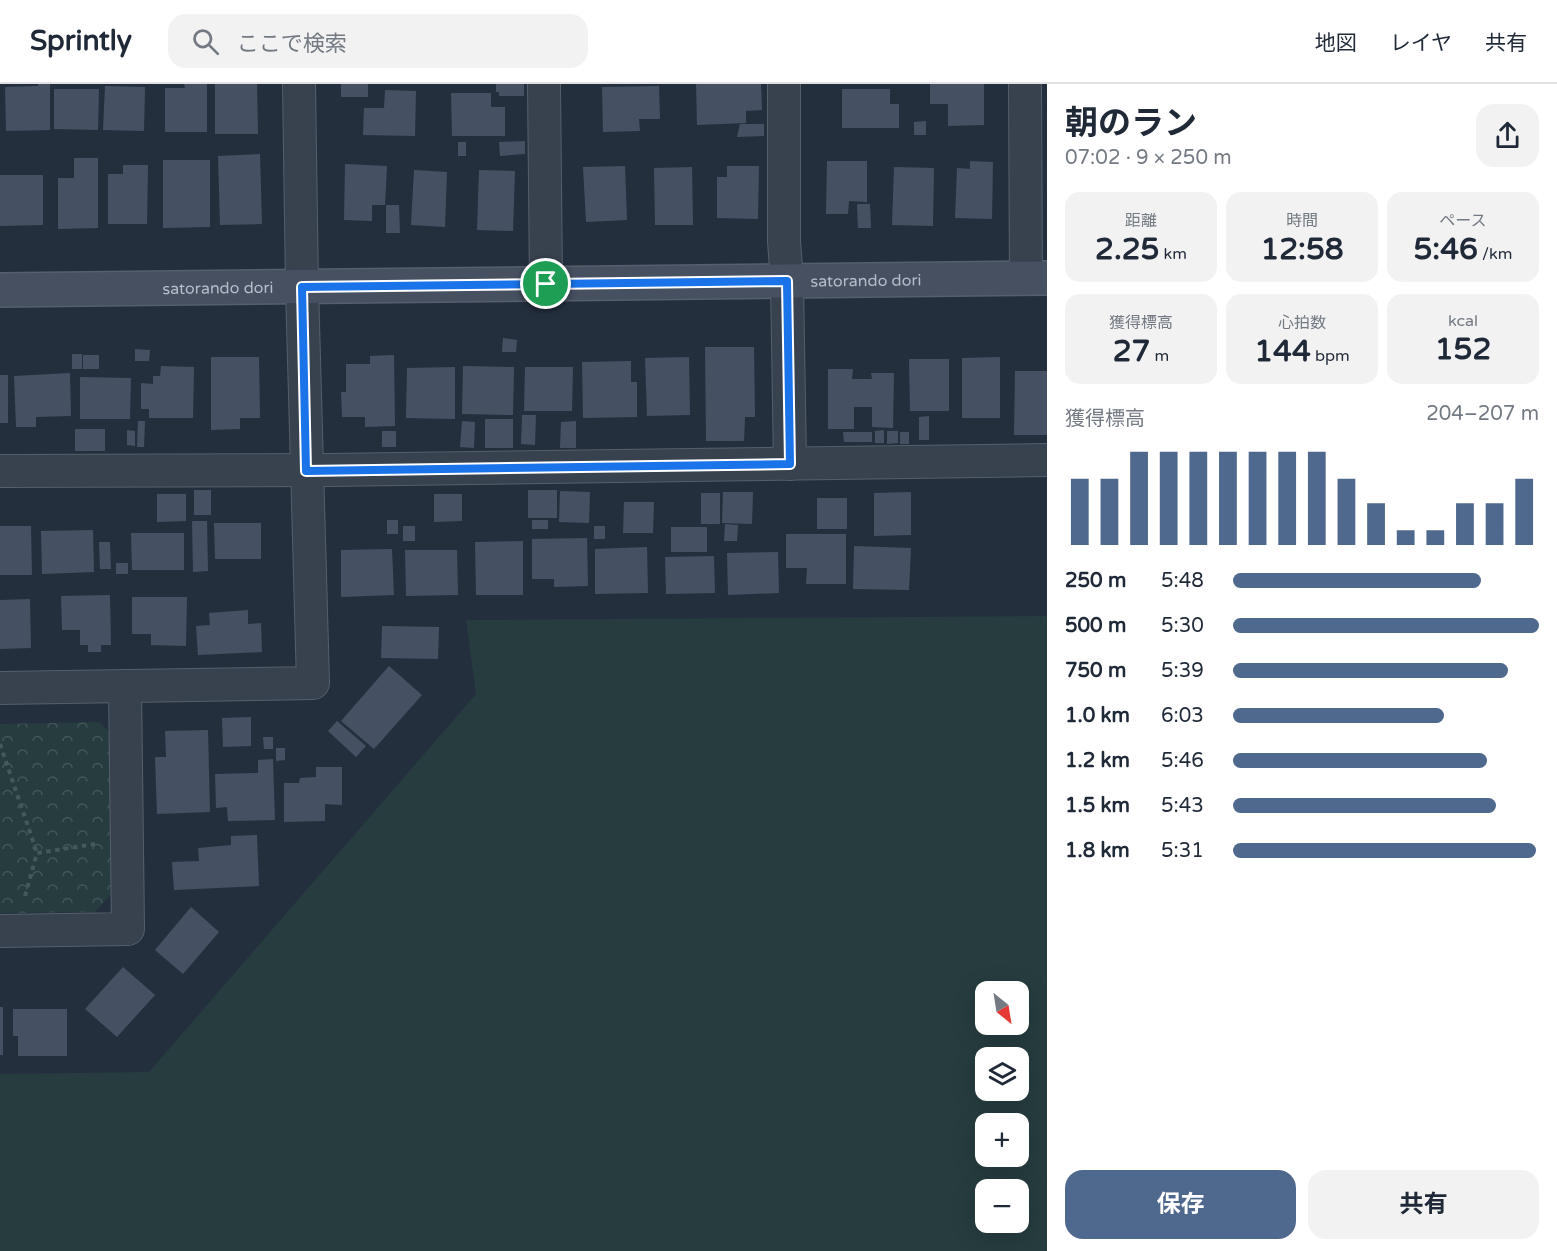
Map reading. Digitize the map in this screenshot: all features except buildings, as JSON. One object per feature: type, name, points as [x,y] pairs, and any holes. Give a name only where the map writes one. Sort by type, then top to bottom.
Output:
[{"type":"street","points":[[0,688],[314,684],[306,471],[299,84]]},
{"type":"street","points":[[544,84],[546,284]]},
{"type":"street","points":[[783,84],[784,241],[787,281],[790,464]]},
{"type":"street","points":[[1025,84],[1037,278]]},
{"type":"street","name":"satorando dori","points":[[0,290],[1037,278]]},
{"type":"street","points":[[0,471],[306,471],[1047,460]]},
{"type":"street","points":[[0,931],[128,929],[125,687]]},
{"type":"path","points":[[0,744],[37,853],[22,907]]},
{"type":"path","points":[[37,853],[100,843]]},
{"type":"green space","points":[[1047,616],[1047,1251],[0,1251],[0,1074],[149,1072],[476,694],[466,620]]},
{"type":"green space","points":[[99,722],[114,737],[114,891],[95,912],[0,913],[0,724]]},
{"type":"route","points":[[787,281],[790,464],[306,471],[302,287],[546,284],[787,281]]}]
